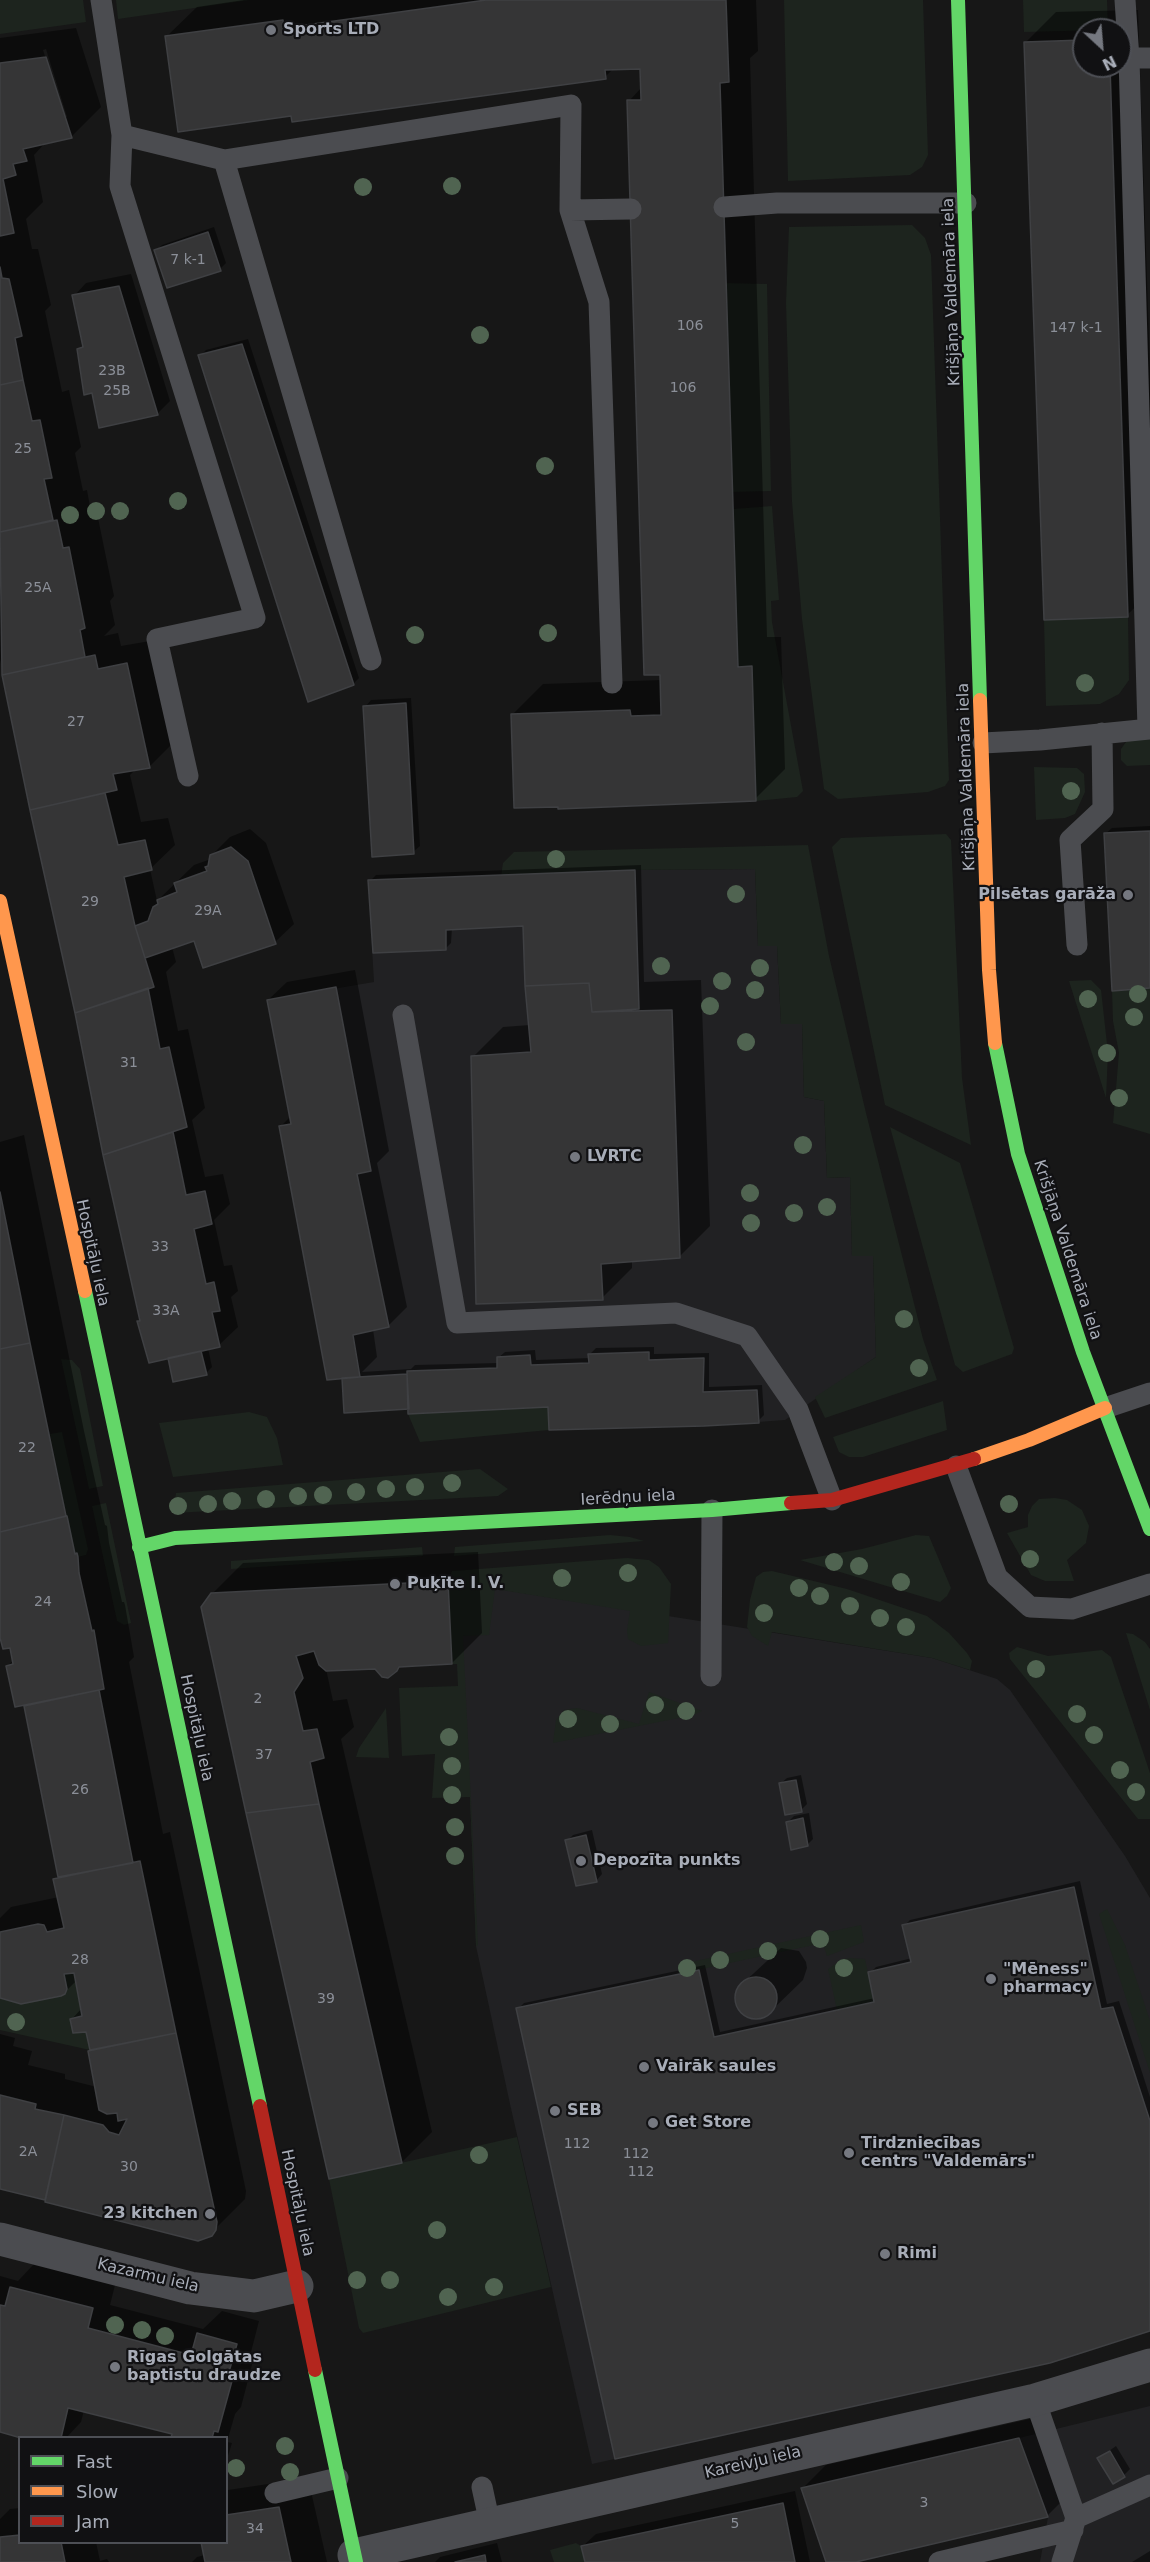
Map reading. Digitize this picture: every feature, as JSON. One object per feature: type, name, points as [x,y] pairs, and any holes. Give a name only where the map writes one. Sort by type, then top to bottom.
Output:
[{"type":"street","name":"Krišjāņa Valdemāra iela","points":[[958,0],[989,970],[996,1052],[1018,1154],[1083,1352],[1150,1529]]},
{"type":"street","name":"Hospitāļu iela","points":[[0,901],[355,2558]]},
{"type":"street","name":"Ierēdņu iela","points":[[139,1547],[175,1538],[712,1510],[832,1500],[956,1466],[1029,1440],[1105,1408]]},
{"type":"street","name":"Kazarmu iela","points":[[0,2239],[190,2288],[254,2296],[297,2286]]},
{"type":"street","name":"Kareivju iela","points":[[355,2558],[490,2524],[1035,2400],[1150,2365]]},
{"type":"lane","points":[[101,0],[122,135],[120,186],[255,618],[157,639],[188,776]]},
{"type":"lane","points":[[1125,0],[1126,18]]},
{"type":"lane","points":[[1132,58],[1150,58]]},
{"type":"lane","points":[[983,743],[1040,740],[1149,729],[1148,604],[1130,78]]},
{"type":"lane","points":[[122,135],[224,160],[571,105],[570,210],[599,302],[612,683]]},
{"type":"lane","points":[[224,160],[371,660]]},
{"type":"lane","points":[[724,207],[777,203],[966,203]]},
{"type":"lane","points":[[570,210],[631,209]]},
{"type":"lane","points":[[1077,945],[1070,840],[1103,809],[1102,733]]},
{"type":"lane","points":[[403,1015],[457,1323],[676,1313],[747,1336],[798,1410],[832,1500]]},
{"type":"lane","points":[[1105,1408],[1150,1393]]},
{"type":"lane","points":[[956,1466],[997,1577],[1030,1607],[1072,1609],[1150,1584]]},
{"type":"lane","points":[[711,1676],[712,1510]]},
{"type":"lane","points":[[1035,2400],[1075,2524],[1062,2562]]},
{"type":"lane","points":[[275,2493],[338,2478]]},
{"type":"lane","points":[[939,2562],[1075,2524],[1150,2485]]},
{"type":"lane","points":[[482,2487],[490,2524]]},
{"type":"shaded area","points":[[0,0],[83,0],[86,22],[0,34]]},
{"type":"shaded area","points":[[116,0],[250,0],[118,19]]},
{"type":"shaded area","points":[[784,0],[923,0],[928,155],[922,167],[910,175],[788,181]]},
{"type":"shaded area","points":[[1023,0],[1107,0],[1108,18],[1072,18],[1072,31],[1024,32]]},
{"type":"shaded area","points":[[912,225],[925,238],[931,255],[949,780],[945,786],[928,792],[838,799],[824,789],[802,619],[792,502],[786,303],[789,227]]},
{"type":"shaded area","points":[[726,283],[767,284],[771,491],[732,492]]},
{"type":"shaded area","points":[[772,506],[779,600],[771,601],[772,622],[803,791],[797,797],[756,801],[752,667],[738,667],[733,509]]},
{"type":"shaded area","points":[[1128,617],[1129,680],[1119,694],[1100,704],[1046,706],[1044,620]]},
{"type":"shaded area","points":[[1133,738],[1150,738],[1150,765],[1127,766],[1121,760],[1121,749]]},
{"type":"shaded area","points":[[1034,767],[1077,768],[1084,774],[1085,792],[1075,814],[1065,818],[1036,820]]},
{"type":"shaded area","points":[[946,834],[951,840],[962,1078],[971,1145],[885,1105],[832,847],[841,838]]},
{"type":"shaded area","points":[[808,845],[829,956],[866,1113],[923,1339],[937,1380],[825,1418],[815,1397],[876,1357],[873,1256],[852,1256],[850,1177],[827,1178],[824,1101],[804,1097],[802,1024],[781,1024],[777,946],[758,946],[755,869],[635,870],[501,876],[503,863],[514,852]]},
{"type":"shaded area","points":[[755,869],[758,946],[777,946],[781,1024],[802,1023],[804,1097],[824,1101],[827,1178],[850,1177],[852,1255],[873,1255],[876,1357],[785,1420],[704,1426],[549,1430],[548,1407],[408,1414],[408,1409],[377,1411],[342,1379],[327,1380],[279,1126],[291,1123],[267,1000],[374,982],[368,880],[635,870]]},
{"type":"shaded area","points":[[1091,980],[1101,990],[1108,1053],[1106,1098],[1069,981]]},
{"type":"shaded area","points":[[1150,988],[1150,1134],[1113,1123],[1119,1053],[1113,1021],[1112,991]]},
{"type":"shaded area","points":[[890,1127],[960,1163],[1014,1348],[1012,1354],[963,1372],[955,1365]]},
{"type":"shaded area","points":[[61,1359],[72,1360],[80,1369],[103,1486],[89,1489]]},
{"type":"shaded area","points":[[943,1401],[947,1430],[863,1457],[849,1457],[839,1452],[833,1437]]},
{"type":"shaded area","points":[[548,1407],[549,1430],[420,1442],[408,1414]]},
{"type":"shaded area","points":[[249,1412],[267,1417],[277,1438],[283,1465],[173,1477],[159,1423]]},
{"type":"shaded area","points":[[62,1432],[88,1549],[86,1555],[78,1557],[75,1554],[66,1516],[50,1434]]},
{"type":"shaded area","points":[[480,1469],[508,1489],[498,1496],[173,1513],[176,1493]]},
{"type":"shaded area","points":[[1039,1499],[1067,1500],[1082,1510],[1089,1526],[1086,1543],[1067,1560],[1074,1581],[1045,1581],[1031,1575],[1007,1533],[1028,1527],[1028,1515],[1032,1506]]},
{"type":"shaded area","points":[[106,1503],[131,1623],[124,1625],[117,1621],[92,1506]]},
{"type":"shaded area","points":[[610,1535],[644,1541],[454,1556],[455,1547]]},
{"type":"shaded area","points":[[916,1535],[929,1536],[951,1588],[940,1602],[800,1560],[862,1549]]},
{"type":"shaded area","points":[[422,1547],[423,1556],[231,1569],[231,1561]]},
{"type":"shaded area","points":[[627,1558],[649,1560],[659,1567],[671,1584],[668,1643],[641,1646],[628,1639],[630,1611],[495,1589],[489,1635],[463,1636],[478,1945],[476,1946],[470,1797],[432,1798],[435,1754],[402,1756],[399,1688],[458,1686],[457,1664],[452,1664],[448,1581],[452,1571]]},
{"type":"shaded area","points":[[772,1571],[847,1589],[927,1616],[949,1633],[967,1653],[972,1661],[970,1670],[932,1658],[772,1632],[768,1646],[752,1636],[747,1627],[750,1600],[756,1577],[763,1572]]},
{"type":"shaded area","points":[[448,1581],[932,1658],[997,1679],[1010,1690],[1125,1856],[1150,1898],[1150,2331],[1050,2363],[592,2464],[476,1946],[470,1797],[457,1664],[452,1664]]},
{"type":"shaded area","points":[[1126,1633],[1133,1634],[1145,1642],[1150,1649],[1150,1710]]},
{"type":"shaded area","points":[[1017,1647],[1048,1656],[1102,1650],[1111,1657],[1150,1773],[1150,1819],[1138,1819],[1010,1659],[1009,1653]]},
{"type":"shaded area","points":[[649,1692],[702,1711],[694,1715],[553,1743],[556,1720],[564,1710],[577,1708],[639,1724]]},
{"type":"shaded area","points":[[386,1708],[389,1758],[356,1757],[359,1748]]},
{"type":"shaded area","points":[[1107,1909],[1125,1945],[1150,2021],[1150,2073],[1099,1914]]},
{"type":"shaded area","points":[[861,1925],[864,1942],[827,1956],[823,1943],[683,1973],[682,1964]]},
{"type":"shaded area","points":[[865,1959],[874,2002],[837,2010],[828,1969],[841,1960]]},
{"type":"shaded area","points":[[74,1973],[82,2016],[70,2019],[74,2033],[86,2032],[90,2050],[0,2030],[0,1998],[21,2004],[61,1996],[67,1989],[64,1974]]},
{"type":"shaded area","points":[[517,2137],[551,2287],[363,2333],[359,2328],[329,2179]]},
{"type":"shaded area","points":[[1150,2406],[1150,2562],[1040,2562],[1048,2517],[1019,2438]]},
{"type":"shaded area","points":[[576,2543],[581,2546],[585,2562],[554,2562],[550,2550]]},
{"type":"building","points":[[486,0],[726,0],[729,82],[720,83],[738,667],[752,666],[756,801],[558,809],[558,807],[514,808],[511,714],[630,710],[631,716],[661,715],[660,675],[644,675],[627,100],[641,100],[640,69],[605,70],[606,79],[292,122],[291,116],[178,132],[165,36],[283,20],[284,28]]},
{"type":"building","points":[[1072,40],[1072,78],[1110,78],[1128,617],[1044,620],[1024,42]]},
{"type":"building","points":[[46,57],[72,138],[23,149],[27,161],[13,164],[16,175],[3,179],[14,233],[0,236],[0,63]]},
{"type":"building","points":[[208,232],[221,271],[167,288],[154,250]]},
{"type":"building","points":[[0,267],[2,278],[9,279],[22,336],[15,338],[23,380],[0,385]]},
{"type":"building","points":[[119,286],[158,415],[99,428],[92,393],[84,395],[77,349],[83,347],[72,295]]},
{"type":"building","points":[[242,344],[354,685],[308,702],[198,355]]},
{"type":"building","points":[[23,380],[32,421],[40,420],[52,478],[44,479],[53,520],[0,532],[0,385]]},
{"type":"building","points":[[57,520],[63,548],[69,547],[85,628],[80,630],[85,657],[2,675],[0,532]]},
{"type":"building","points":[[95,655],[98,669],[127,663],[150,768],[113,774],[117,790],[30,810],[2,675]]},
{"type":"building","points":[[406,703],[414,854],[372,857],[363,706]]},
{"type":"building","points":[[105,793],[118,845],[145,840],[152,870],[124,877],[135,926],[154,987],[75,1013],[30,810]]},
{"type":"building","points":[[1150,831],[1150,988],[1112,991],[1104,833]]},
{"type":"building","points":[[231,847],[248,861],[276,944],[203,968],[194,941],[145,958],[135,926],[148,921],[153,907],[158,904],[157,900],[177,892],[174,883],[207,871],[205,867],[208,866],[210,855]]},
{"type":"building","points":[[635,870],[639,1009],[592,1012],[589,983],[525,986],[523,926],[446,930],[446,950],[373,953],[368,880]]},
{"type":"building","name":"LVRTC","points":[[589,983],[592,1012],[672,1010],[680,1258],[601,1264],[603,1300],[476,1304],[471,1056],[531,1052],[525,986]]},
{"type":"building","points":[[336,987],[371,1171],[357,1174],[389,1327],[353,1335],[360,1377],[327,1380],[279,1126],[291,1124],[267,1000]]},
{"type":"building","points":[[148,988],[160,1049],[169,1047],[187,1127],[103,1155],[75,1013]]},
{"type":"building","points":[[173,1132],[186,1195],[205,1191],[212,1224],[194,1229],[206,1284],[214,1282],[220,1311],[212,1312],[220,1347],[149,1363],[137,1321],[140,1321],[103,1155]]},
{"type":"building","points":[[0,1192],[30,1343],[0,1349]]},
{"type":"building","points":[[30,1343],[66,1516],[0,1532],[0,1349]]},
{"type":"building","points":[[201,1351],[207,1375],[173,1382],[168,1358]]},
{"type":"building","points":[[649,1352],[649,1360],[704,1358],[703,1392],[757,1390],[759,1423],[549,1430],[548,1407],[408,1414],[407,1371],[497,1368],[497,1357],[530,1355],[531,1365],[589,1363],[588,1354]]},
{"type":"building","points":[[407,1374],[409,1409],[344,1413],[342,1378]]},
{"type":"building","points":[[67,1516],[75,1554],[77,1553],[78,1557],[79,1573],[92,1631],[94,1630],[104,1689],[15,1707],[6,1666],[13,1664],[10,1648],[3,1649],[0,1638],[0,1532]]},
{"type":"building","points":[[448,1581],[452,1664],[399,1667],[388,1678],[382,1677],[375,1669],[326,1671],[319,1665],[314,1651],[296,1656],[303,1678],[294,1692],[303,1731],[317,1729],[324,1758],[310,1762],[319,1804],[246,1813],[201,1607],[211,1593]]},
{"type":"building","points":[[99,1690],[133,1863],[58,1877],[24,1706]]},
{"type":"building","points":[[796,1780],[802,1812],[785,1815],[779,1783]]},
{"type":"building","points":[[319,1804],[402,2163],[329,2179],[246,1813]]},
{"type":"building","points":[[803,1818],[808,1846],[791,1850],[786,1822]]},
{"type":"building","name":"Depozīta punkts","points":[[586,1835],[597,1882],[576,1886],[565,1840]]},
{"type":"building","points":[[140,1861],[176,2033],[90,2050],[86,2032],[73,2033],[70,2019],[82,2016],[74,1973],[64,1974],[67,1989],[61,1996],[21,2004],[0,1998],[0,1932],[38,1924],[44,1925],[47,1932],[64,1928],[53,1879]]},
{"type":"building","name":"Tirdzniecības centrs \"Valdemārs\"","points":[[1074,1887],[1101,2009],[1113,2007],[1150,2121],[1150,2331],[1050,2363],[615,2459],[516,2008],[699,1970],[714,2037],[874,2002],[868,1972],[911,1962],[902,1925]]},
{"type":"building","points":[[756,1977],[764,1978],[771,1983],[776,1990],[776,2006],[771,2013],[764,2018],[756,2019],[748,2018],[741,2013],[736,2006],[735,1998],[736,1990],[741,1983],[748,1978]]},
{"type":"building","points":[[176,2033],[217,2222],[212,2236],[198,2241],[45,2202],[64,2115],[103,2125],[109,2132],[119,2135],[127,2119],[118,2121],[117,2113],[107,2114],[99,2110],[88,2051]]},
{"type":"building","points":[[0,2095],[36,2104],[35,2109],[64,2115],[45,2200],[0,2189]]},
{"type":"building","name":"Rīgas Golgātas baptistu draudze","points":[[10,2287],[93,2308],[88,2328],[191,2355],[197,2333],[237,2344],[227,2379],[232,2381],[218,2432],[214,2431],[213,2436],[172,2436],[172,2434],[68,2408],[61,2436],[18,2437],[0,2432],[0,2305],[5,2306]]},
{"type":"building","points":[[1019,2438],[1048,2517],[856,2562],[826,2562],[801,2488]]},
{"type":"building","points":[[1110,2451],[1125,2477],[1113,2484],[1097,2458]]},
{"type":"building","points":[[783,2503],[795,2562],[585,2562],[581,2546]]},
{"type":"building","points":[[279,2507],[291,2562],[205,2562],[201,2544],[228,2544],[228,2515]]},
{"type":"building","points":[[18,2535],[18,2544],[61,2544],[65,2562],[0,2562],[0,2537]]},
{"type":"building","points":[[485,2555],[486,2562],[455,2562]]},
{"type":"traffic: fast","points":[[958,0],[980,700]]},
{"type":"traffic: fast","points":[[995,1043],[1018,1154],[1083,1352],[1150,1529]]},
{"type":"traffic: fast","points":[[85,1291],[260,2106]]},
{"type":"traffic: fast","points":[[139,1547],[175,1538],[712,1510],[791,1503]]},
{"type":"traffic: fast","points":[[315,2370],[356,2562]]},
{"type":"traffic: slow","points":[[980,700],[989,970],[995,1043]]},
{"type":"traffic: slow","points":[[0,901],[85,1291]]},
{"type":"traffic: slow","points":[[974,1459],[1029,1440],[1105,1408]]},
{"type":"traffic: jam","points":[[791,1503],[832,1500],[974,1459]]},
{"type":"traffic: jam","points":[[260,2106],[315,2370]]},
{"type":"place","name":"Sports LTD","points":[[271,30]]},
{"type":"place","name":"Pilsētas garāža","points":[[1128,895]]},
{"type":"place","name":"LVRTC","points":[[575,1157]]},
{"type":"place","name":"Puķīte I. V.","points":[[395,1584]]},
{"type":"place","name":"Depozīta punkts","points":[[581,1861]]},
{"type":"place","name":"\"Mēness\" pharmacy","points":[[991,1979]]},
{"type":"place","name":"Vairāk saules","points":[[644,2067]]},
{"type":"place","name":"SEB","points":[[555,2111]]},
{"type":"place","name":"Get Store","points":[[653,2123]]},
{"type":"place","name":"Tirdzniecības centrs \"Valdemārs\"","points":[[849,2153]]},
{"type":"place","name":"23 kitchen","points":[[210,2214]]},
{"type":"place","name":"Rimi","points":[[885,2254]]},
{"type":"place","name":"Rīgas Golgātas baptistu draudze","points":[[115,2367]]}]
